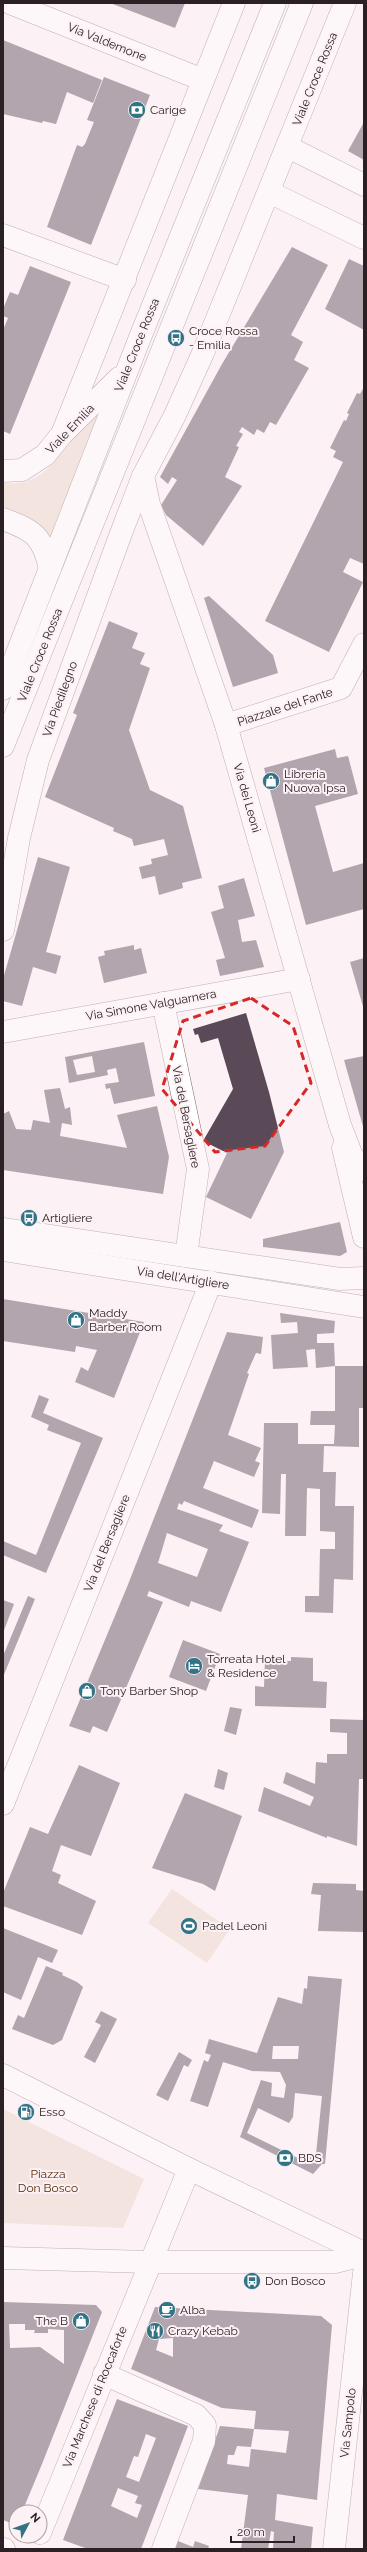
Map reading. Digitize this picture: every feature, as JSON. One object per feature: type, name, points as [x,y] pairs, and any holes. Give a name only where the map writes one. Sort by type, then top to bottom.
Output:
[{"type":"street","name":"Via Valdemone","points":[[10,3],[202,80]]},
{"type":"street","points":[[62,434],[125,280],[202,80],[234,3]]},
{"type":"street","name":"Viale Croce Rossa","points":[[3,689],[127,370],[275,3]]},
{"type":"street","name":"Viale Croce Rossa","points":[[3,746],[114,475],[302,3]]},
{"type":"street","name":"Viale Croce Rossa","points":[[143,476],[175,415],[192,377],[288,147],[345,3]]},
{"type":"street","points":[[288,147],[364,185]]},
{"type":"street","points":[[269,192],[364,238]]},
{"type":"street","points":[[3,235],[125,280]]},
{"type":"street","name":"Viale Emilia","points":[[3,471],[22,470],[45,455],[62,434],[127,370]]},
{"type":"street","name":"Viale Croce Rossa","points":[[114,475],[192,377]]},
{"type":"street","name":"Via dei Leoni","points":[[143,476],[149,504],[226,725],[340,1125]]},
{"type":"street","name":"Via Piedilegno","points":[[3,930],[19,838],[38,760],[143,476]]},
{"type":"street","points":[[3,518],[32,532],[42,542],[50,569]]},
{"type":"street","name":"Piazzale del Fante","points":[[226,725],[341,688],[364,644]]},
{"type":"street","name":"Via Simone Valguarnera","points":[[3,1032],[299,979]]},
{"type":"street","name":"Via del Bersagliere","points":[[163,1003],[198,1169],[186,1256]]},
{"type":"street","points":[[340,1125],[352,1156],[364,1170]]},
{"type":"street","points":[[340,1125],[345,1159],[364,1237]]},
{"type":"street","name":"Via dell'Artigliere","points":[[3,1229],[340,1279],[364,1278]]},
{"type":"street","name":"Via dell'Artigliere","points":[[3,1250],[363,1307]]},
{"type":"street","name":"Via del Bersagliere","points":[[3,1804],[211,1282]]},
{"type":"street","points":[[3,2075],[189,2169],[364,2254]]},
{"type":"street","points":[[150,2262],[189,2169]]},
{"type":"street","points":[[3,2258],[150,2262],[335,2262],[364,2254]]},
{"type":"street","name":"Via Marchese di Roccaforte","points":[[48,2513],[150,2262]]},
{"type":"street","name":"Via Sampolo","points":[[334,2549],[364,2273]]},
{"type":"street","points":[[104,2374],[196,2415],[205,2425],[204,2441],[163,2549]]},
{"type":"highlighted area","points":[[251,998],[293,1026],[311,1083],[265,1146],[215,1152],[162,1089],[183,1021]]},
{"type":"green space","points":[[102,411],[51,539],[3,510],[3,483],[26,481],[43,473]]},
{"type":"green space","name":"Padel Leoni","points":[[172,1889],[230,1929],[207,1963],[148,1923]]},
{"type":"green space","name":"Piazza Don Bosco","points":[[3,2109],[144,2179],[123,2228],[3,2223]]},
{"type":"building","points":[[110,3],[185,3],[175,28]]},
{"type":"building","points":[[3,40],[102,80],[93,103],[67,92],[56,124],[43,121],[42,123],[3,114]]},
{"type":"building","points":[[104,77],[150,95],[91,245],[47,227],[77,145],[82,147],[85,144],[94,122],[87,120]]},
{"type":"building","points":[[364,122],[364,160],[348,151]]},
{"type":"building","points":[[292,247],[328,265],[291,335],[303,342],[294,360],[309,368],[276,425],[270,422],[264,433],[257,429],[254,435],[242,427],[239,432],[243,434],[236,446],[239,447],[225,477],[242,486],[203,546],[166,515],[161,505],[177,480],[172,477],[168,484],[160,477],[222,364]]},
{"type":"building","points":[[349,259],[364,266],[364,330],[325,309]]},
{"type":"building","points":[[30,266],[71,282],[10,434],[3,431],[3,330],[8,318],[3,316],[3,309],[10,292],[18,295]]},
{"type":"building","points":[[364,387],[364,564],[350,558],[343,572],[363,582],[329,652],[265,621],[343,462],[333,457],[336,451],[330,448],[344,420],[346,421],[349,414],[347,413],[357,393],[360,394]]},
{"type":"building","points":[[209,596],[273,655],[278,673],[233,687],[204,598]]},
{"type":"building","points":[[109,621],[138,633],[132,648],[145,653],[140,664],[150,668],[129,730],[150,790],[183,806],[202,878],[182,883],[183,888],[159,895],[155,876],[142,879],[139,867],[152,864],[151,859],[168,855],[164,839],[134,846],[132,839],[113,831],[114,828],[45,797],[77,715],[73,713]]},
{"type":"building","points":[[335,749],[337,758],[348,756],[358,794],[315,806],[333,872],[364,863],[364,909],[306,925],[264,768]]},
{"type":"building","points":[[38,857],[70,867],[46,952],[61,956],[56,974],[33,967],[22,1006],[3,1001],[3,979]]},
{"type":"building","points":[[244,878],[255,916],[238,920],[242,942],[256,940],[264,967],[220,976],[216,960],[225,958],[211,912],[224,908],[218,886]]},
{"type":"building","points":[[134,945],[134,950],[141,948],[147,973],[104,983],[98,957],[105,955],[104,951]]},
{"type":"building","points":[[364,958],[364,1010],[350,962]]},
{"type":"building","points":[[246,1013],[269,1092],[284,1152],[251,1219],[206,1197],[227,1153],[203,1141],[233,1089],[218,1038],[201,1043],[198,1034],[195,1035],[193,1029]]},
{"type":"building","points":[[144,1042],[155,1096],[114,1104],[110,1088],[106,1089],[105,1084],[119,1082],[116,1068],[107,1070],[108,1075],[69,1083],[65,1057]],"holes":[[[92,1056],[95,1072],[77,1075],[73,1060]]]},
{"type":"building","points":[[364,1056],[364,1130],[344,1060]]},
{"type":"building","points":[[60,1088],[65,1109],[70,1107],[72,1125],[62,1123],[60,1136],[127,1148],[117,1115],[157,1106],[169,1157],[163,1194],[3,1170],[3,1114],[9,1111],[16,1129],[31,1130],[33,1120],[50,1123],[44,1090]]},
{"type":"building","points":[[340,1222],[347,1252],[340,1256],[263,1247],[263,1239]]},
{"type":"building","points":[[3,1299],[144,1322],[114,1398],[75,1382],[81,1367],[88,1371],[97,1350],[76,1346],[75,1352],[3,1341]]},
{"type":"building","points":[[280,1313],[335,1321],[334,1333],[317,1334],[317,1343],[334,1343],[335,1366],[316,1368],[315,1349],[306,1350],[308,1367],[273,1369],[271,1335],[298,1333],[297,1322],[281,1323]]},
{"type":"building","points":[[227,1332],[263,1337],[261,1354],[256,1353],[247,1373],[249,1374],[228,1435],[261,1448],[255,1461],[260,1463],[254,1477],[214,1461],[203,1488],[259,1510],[252,1528],[184,1501],[182,1505],[179,1503],[177,1509],[223,1525],[219,1531],[249,1542],[221,1612],[191,1601],[189,1607],[149,1591],[147,1596],[163,1602],[107,1732],[93,1726],[90,1733],[69,1726],[127,1587]],"holes":[[[167,1533],[208,1549],[197,1577],[158,1563]]]},
{"type":"building","points":[[335,1366],[364,1366],[364,1408],[359,1408],[359,1447],[324,1446],[323,1472],[336,1472],[335,1506],[354,1506],[353,1580],[334,1579],[333,1613],[305,1612],[305,1596],[319,1596],[320,1549],[335,1549],[335,1532],[320,1531],[320,1489],[307,1488],[306,1536],[285,1536],[286,1474],[281,1474],[280,1514],[262,1513],[264,1423],[298,1423],[298,1444],[334,1444],[335,1425],[310,1425],[311,1411],[335,1411]]},
{"type":"building","points":[[39,1395],[49,1399],[43,1413],[103,1438],[46,1573],[3,1555],[3,1541],[36,1555],[81,1443],[47,1430],[49,1425],[31,1417]]},
{"type":"building","points":[[28,1596],[35,1599],[3,1677],[3,1656]]},
{"type":"building","points":[[3,1600],[14,1604],[3,1633]]},
{"type":"building","name":"Torreata Hotel & Residence","points":[[183,1640],[220,1654],[206,1691],[169,1677]]},
{"type":"building","points":[[291,1657],[313,1658],[313,1681],[327,1682],[326,1708],[255,1706],[255,1686],[264,1687],[265,1660],[291,1661]]},
{"type":"building","points":[[230,1707],[242,1709],[236,1735],[224,1731]]},
{"type":"building","points":[[330,1719],[364,1720],[363,1779],[359,1779],[357,1846],[327,1836],[327,1838],[258,1811],[264,1787],[310,1806],[314,1797],[283,1783],[286,1772],[315,1784],[316,1762],[327,1763],[327,1754],[347,1754],[347,1733],[330,1732]]},
{"type":"building","points":[[79,1765],[120,1783],[91,1856],[61,1845],[52,1871],[61,1875],[58,1883],[96,1901],[82,1935],[3,1906],[3,1893],[30,1827],[48,1834]]},
{"type":"building","points":[[218,1769],[228,1773],[224,1790],[214,1787]]},
{"type":"building","points":[[185,1793],[242,1816],[215,1891],[203,1884],[152,1868]]},
{"type":"building","points":[[313,1883],[356,1884],[356,1890],[364,1891],[364,1932],[318,1931],[321,1895],[311,1894]]},
{"type":"building","points":[[3,1928],[58,1950],[52,1963],[38,1957],[21,2000],[3,1992]]},
{"type":"building","points":[[46,1966],[63,1973],[62,1975],[77,1982],[83,1987],[62,2040],[53,2045],[12,2029],[18,2015],[24,2018]]},
{"type":"building","points":[[308,1976],[342,1979],[325,2164],[322,2164],[313,2174],[240,2137],[261,2080],[272,2083],[271,2096],[284,2098],[286,2085],[280,2072],[252,2071],[223,2062],[208,2107],[190,2101],[204,2060],[208,2062],[211,2055],[205,2053],[209,2039],[257,2053],[278,1997],[302,2004],[304,1988],[307,1989]],"holes":[[[273,2046],[299,2046],[298,2059],[272,2059]],[[295,2093],[322,2096],[316,2154],[312,2153],[308,2163],[247,2133],[258,2108],[289,2123],[293,2117]]]},
{"type":"building","points":[[101,2011],[117,2019],[95,2063],[84,2057],[101,2025],[95,2022]]},
{"type":"building","points":[[179,2052],[192,2060],[188,2067],[184,2065],[168,2101],[156,2095]]},
{"type":"building","points":[[3,2302],[96,2305],[102,2312],[42,2464],[25,2504],[8,2504],[8,2522],[3,2520]],"holes":[[[9,2324],[25,2324],[25,2330],[35,2330],[34,2333],[48,2333],[48,2329],[64,2330],[64,2364],[40,2347],[10,2348]]]},
{"type":"building","points":[[155,2307],[321,2316],[332,2325],[317,2500],[277,2494],[275,2520],[313,2527],[311,2549],[273,2549],[274,2532],[271,2531],[268,2549],[241,2549],[248,2495],[198,2489],[220,2426],[254,2429],[256,2411],[222,2408],[131,2369]],"holes":[[[173,2338],[173,2357],[156,2350],[159,2339]],[[254,2429],[289,2431],[286,2453],[251,2449],[249,2467],[227,2464],[228,2455],[234,2455],[237,2446],[251,2447]]]},
{"type":"building","points":[[117,2399],[188,2426],[141,2549],[88,2549],[63,2540]],"holes":[[[146,2434],[156,2438],[139,2482],[126,2477],[134,2456],[138,2457]],[[118,2488],[138,2496],[135,2503],[142,2505],[137,2518],[111,2506]]]},
{"type":"building","points":[[178,2541],[193,2547],[195,2541],[209,2546],[208,2549],[175,2549]]},
{"type":"place","name":"Carige","points":[[137,110]]},
{"type":"place","name":"Croce Rossa - Emilia","points":[[176,338]]},
{"type":"place","name":"Libreria Nuova Ipsa","points":[[271,781]]},
{"type":"place","name":"Artigliere","points":[[29,1218]]},
{"type":"place","name":"Maddy Barber Room","points":[[76,1320]]},
{"type":"place","name":"Torreata Hotel & Residence","points":[[194,1666]]},
{"type":"place","name":"Tony Barber Shop","points":[[87,1691]]},
{"type":"place","name":"Padel Leoni","points":[[189,1926]]},
{"type":"place","name":"Esso","points":[[26,2112]]},
{"type":"place","name":"BDS","points":[[285,2158]]},
{"type":"place","name":"Don Bosco","points":[[252,2281]]},
{"type":"place","name":"Alba","points":[[167,2310]]},
{"type":"place","name":"The B","points":[[81,2321]]},
{"type":"place","name":"Crazy Kebab","points":[[155,2331]]}]
